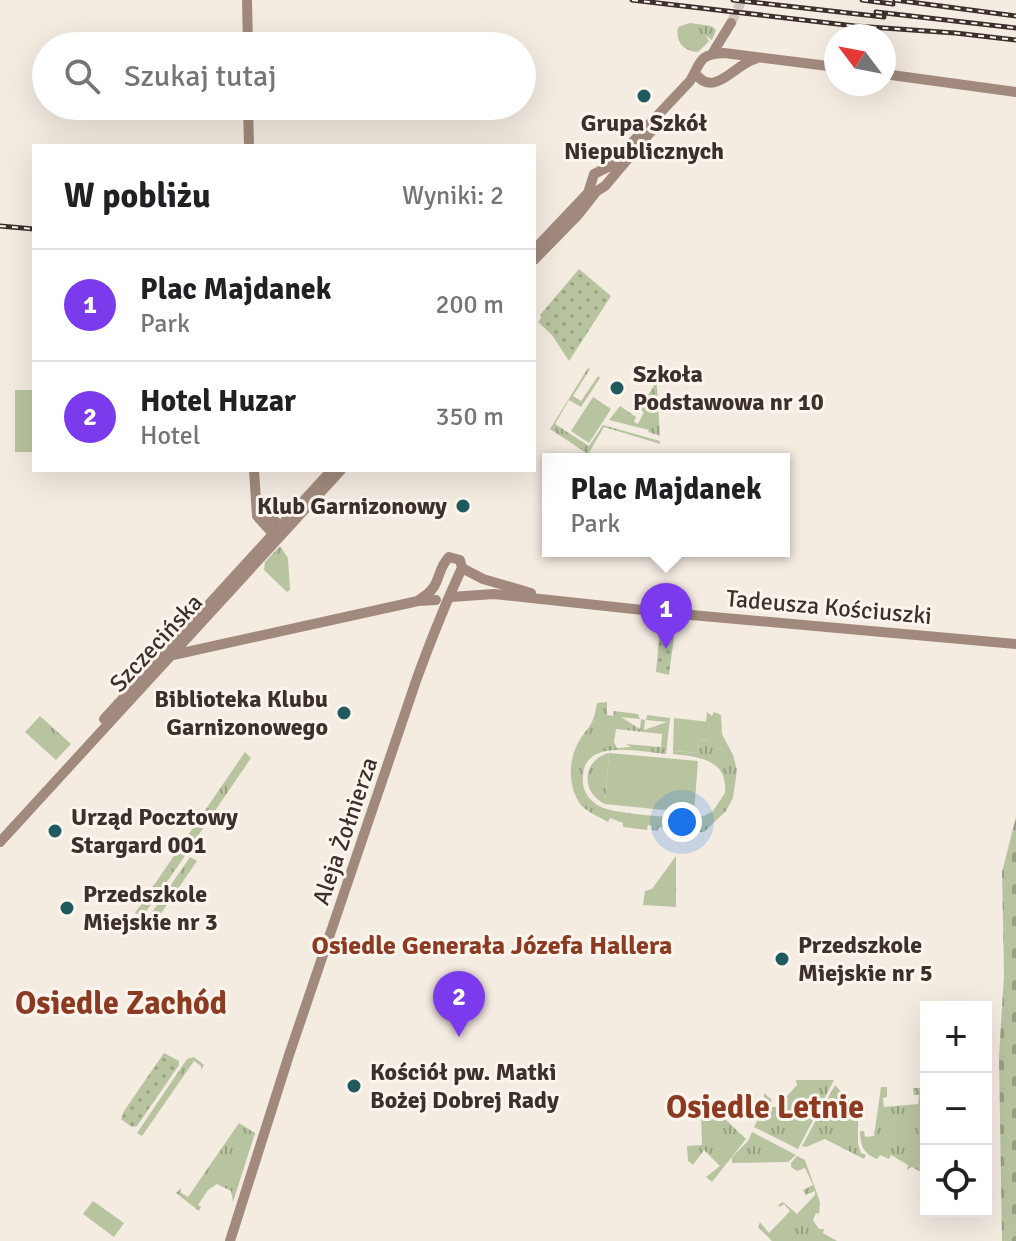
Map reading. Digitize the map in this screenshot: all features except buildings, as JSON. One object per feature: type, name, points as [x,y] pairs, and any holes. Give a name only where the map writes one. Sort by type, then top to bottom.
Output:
[{"type":"street","points":[[247,0],[248,32]]},
{"type":"street","points":[[536,258],[690,81],[698,63],[712,54],[731,23]]},
{"type":"street","points":[[724,35],[725,47],[736,64],[733,74]]},
{"type":"street","points":[[712,54],[824,66]]},
{"type":"street","points":[[536,248],[696,85],[704,81],[720,81],[733,74],[744,62],[761,59]]},
{"type":"street","points":[[695,73],[704,81]]},
{"type":"street","points":[[896,76],[1016,92]]},
{"type":"street","points":[[248,120],[249,144]]},
{"type":"street","points":[[254,472],[257,503],[277,532]]},
{"type":"street","name":"Szczecińska","points":[[0,832],[330,472]]},
{"type":"street","name":"Szczecińska","points":[[187,643],[277,532],[339,472]]},
{"type":"street","points":[[436,599],[462,568],[460,560],[449,557],[443,564],[436,599],[439,615]]},
{"type":"street","name":"Tadeusza Kościuszki","points":[[462,568],[483,579],[544,598]]},
{"type":"street","name":"Tadeusza Kościuszki","points":[[171,655],[187,643],[208,647],[436,599],[481,593],[1016,644]]},
{"type":"street","name":"Aleja Żołnierza","points":[[230,1241],[289,1055],[439,615],[436,599]]},
{"type":"street","name":"Szczecińska","points":[[0,842],[171,655]]},
{"type":"green space","points":[[690,23],[711,26],[716,30],[712,40],[706,36],[709,41],[698,52],[684,47],[679,41],[678,27]]},
{"type":"green space","points":[[579,269],[611,296],[569,361],[552,335],[538,322],[542,317],[540,315]]},
{"type":"green space","points":[[588,368],[573,396],[581,401],[598,376],[600,378],[581,407],[569,400],[555,424],[589,446],[603,425],[660,441],[660,444],[604,427],[586,453],[550,429]]},
{"type":"green space","points":[[637,368],[656,372],[660,436],[649,430],[609,420],[620,406],[636,417],[634,422],[638,424],[644,412],[640,410],[635,415],[654,386],[634,373]]},
{"type":"green space","points":[[15,390],[32,390],[32,452],[15,452]]},
{"type":"green space","points":[[593,397],[611,409],[589,443],[571,431]]},
{"type":"green space","points":[[280,546],[288,558],[290,590],[287,592],[264,570],[265,562]]},
{"type":"green space","points":[[661,619],[676,621],[669,675],[656,672]]},
{"type":"green space","points":[[607,702],[607,715],[613,716],[614,711],[638,714],[640,719],[621,717],[640,729],[641,719],[645,720],[644,730],[667,722],[646,720],[647,715],[670,718],[666,754],[613,750],[591,758],[584,768],[583,782],[593,802],[606,809],[662,817],[699,817],[713,811],[725,793],[722,773],[710,762],[673,754],[673,751],[698,753],[699,739],[708,740],[710,722],[706,722],[707,712],[712,716],[714,712],[721,715],[722,734],[737,770],[733,798],[726,811],[704,832],[680,833],[679,829],[659,827],[657,831],[652,830],[652,826],[648,825],[647,830],[623,827],[623,823],[610,818],[608,822],[583,807],[574,791],[571,766],[578,743],[592,722],[597,703]],"holes":[[[616,729],[662,734],[661,747],[626,744],[631,747],[617,748],[614,742]]]},
{"type":"green space","points":[[40,716],[71,744],[56,760],[25,732]]},
{"type":"green space","points":[[674,718],[710,722],[709,740],[699,739],[698,753],[673,751]]},
{"type":"green space","points":[[245,752],[251,758],[193,843],[186,838]]},
{"type":"green space","points":[[609,753],[605,804],[591,792],[588,777],[593,762]]},
{"type":"green space","points":[[609,753],[698,761],[694,813],[605,804]]},
{"type":"green space","points":[[1016,817],[1016,1241],[1002,1241],[999,1057],[1004,974],[1002,872]]},
{"type":"green space","points":[[182,844],[189,850],[143,916],[135,913]]},
{"type":"green space","points":[[676,856],[676,907],[643,905],[645,891],[652,889]]},
{"type":"green space","points":[[190,857],[197,861],[151,928],[144,924]]},
{"type":"green space","points":[[164,1053],[179,1061],[179,1065],[137,1126],[132,1127],[121,1119],[124,1111]]},
{"type":"green space","points":[[194,1057],[204,1065],[201,1070],[201,1066],[194,1061],[142,1136],[137,1133],[187,1059]]},
{"type":"green space","points":[[796,1080],[834,1080],[798,1149],[754,1127],[757,1121],[764,1118],[764,1093],[772,1100],[768,1107],[777,1107],[797,1085]]},
{"type":"green space","points":[[835,1085],[858,1110],[858,1144],[861,1153],[866,1155],[864,1159],[825,1139],[802,1146]]},
{"type":"green space","points":[[881,1087],[887,1087],[884,1107],[918,1104],[919,1095],[914,1095],[913,1088],[920,1088],[920,1172],[912,1167],[907,1170],[908,1165],[891,1155],[889,1159],[880,1155],[877,1159],[869,1155],[861,1141],[860,1131],[864,1131],[865,1137],[874,1136]]},
{"type":"green space","points":[[701,1112],[711,1112],[711,1117],[724,1118],[746,1139],[712,1182],[706,1177],[720,1166],[704,1150],[693,1165],[688,1161],[687,1146],[702,1145]]},
{"type":"green space","points":[[239,1123],[255,1133],[233,1202],[231,1191],[217,1184],[208,1190],[198,1205],[201,1207],[199,1211],[176,1193],[181,1188],[181,1193],[188,1197]]},
{"type":"green space","points":[[752,1132],[796,1155],[788,1162],[732,1163],[732,1157],[748,1141]]},
{"type":"green space","points":[[797,1156],[805,1160],[820,1202],[819,1214],[816,1213],[813,1220],[819,1229],[824,1229],[823,1233],[837,1241],[772,1241],[758,1227],[760,1222],[769,1233],[790,1211],[784,1204],[778,1205],[783,1202],[797,1214],[815,1195],[815,1191],[806,1195],[803,1190],[813,1185],[805,1168],[797,1171],[791,1167]]},
{"type":"green space","points":[[93,1201],[124,1223],[114,1237],[83,1214]]},
{"type":"tunnel","points":[[731,23],[742,0]]},
{"type":"railway","points":[[632,0],[855,26],[1016,40]]},
{"type":"railway","points":[[733,0],[884,17]]},
{"type":"railway","points":[[862,0],[893,4]]},
{"type":"railway","points":[[895,0],[1016,16]]},
{"type":"railway","points":[[876,12],[1016,28]]},
{"type":"railway","points":[[0,226],[32,229]]},
{"type":"place","name":"Grupa Szkół Niepublicznych","points":[[644,96]]},
{"type":"place","name":"Szkoła Podstawowa nr 10","points":[[617,388]]},
{"type":"place","name":"Klub Garnizonowy","points":[[463,506]]},
{"type":"place","name":"Plac Majdanek","points":[[666,649]]},
{"type":"place","name":"Biblioteka Klubu Garnizonowego","points":[[344,713]]},
{"type":"place","name":"Urząd Pocztowy Stargard 001","points":[[55,831]]},
{"type":"place","name":"Przedszkole Miejskie nr 3","points":[[67,908]]},
{"type":"place","name":"Przedszkole Miejskie nr 5","points":[[782,959]]},
{"type":"place","name":"Hotel Huzar","points":[[459,1037]]},
{"type":"place","name":"Kościół pw. Matki Bożej Dobrej Rady","points":[[354,1086]]},
{"type":"district","name":"Osiedle Generała Józefa Hallera","points":[[492,946]]},
{"type":"district","name":"Osiedle Zachód","points":[[121,1003]]},
{"type":"district","name":"Osiedle Letnie","points":[[765,1107]]}]
